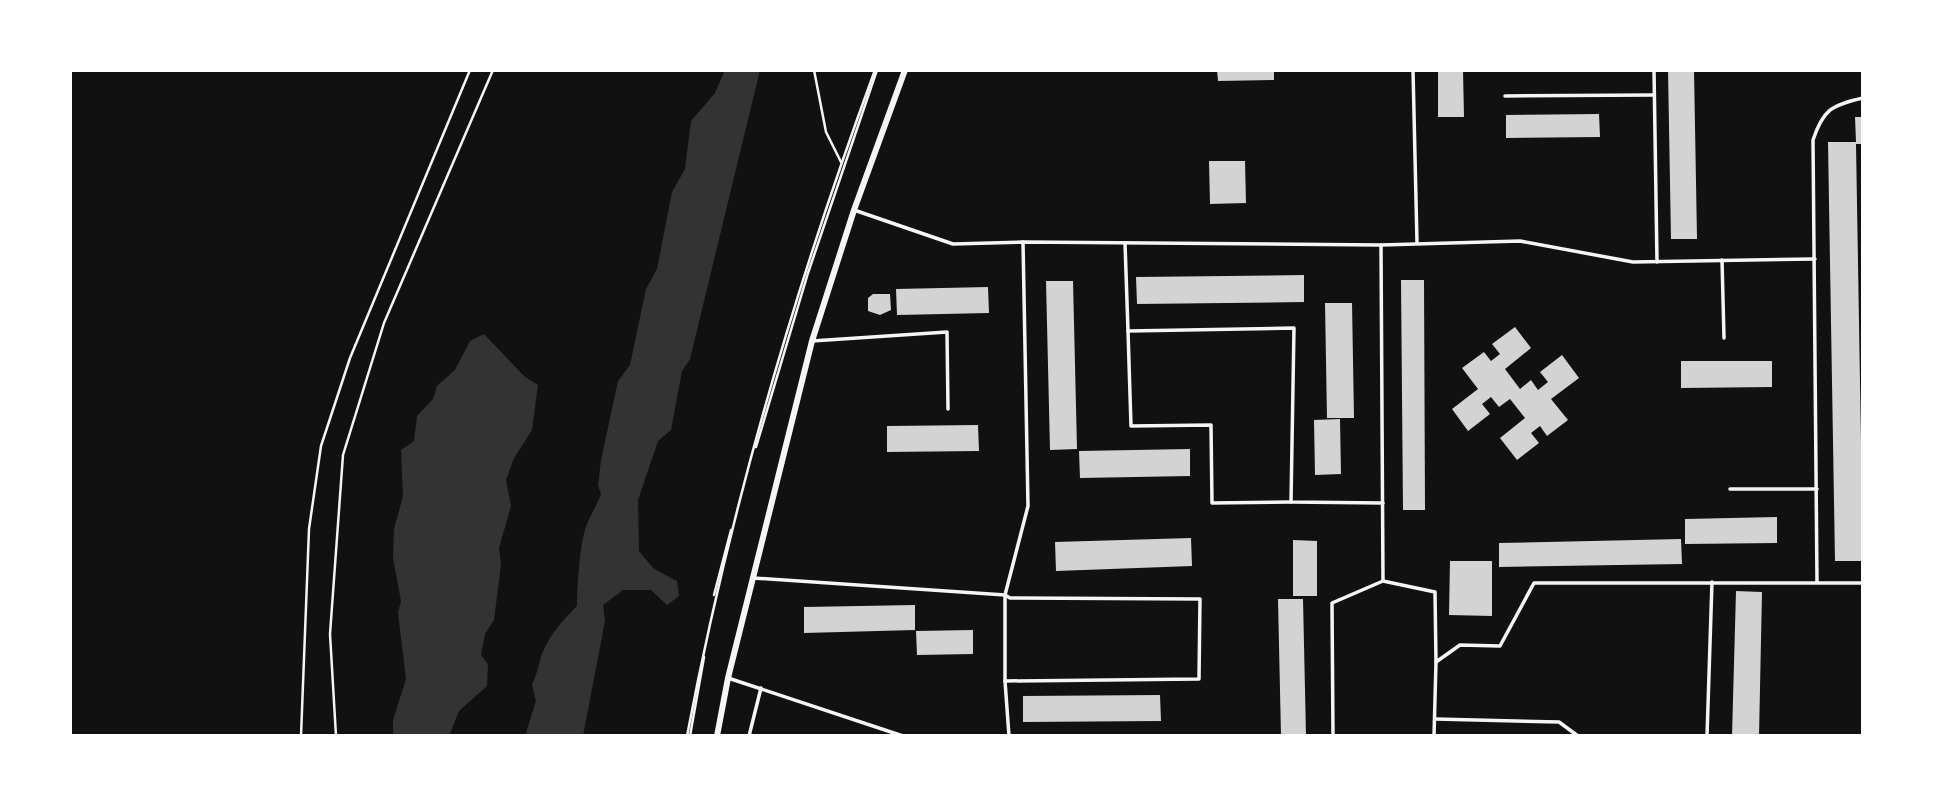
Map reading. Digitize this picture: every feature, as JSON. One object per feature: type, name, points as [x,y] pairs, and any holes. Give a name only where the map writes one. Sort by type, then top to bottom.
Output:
[{"type":"street","points":[[718,736],[728,678],[812,341],[854,210],[905,70]]},
{"type":"lane","points":[[1413,70],[1417,243]]},
{"type":"lane","points":[[1654,70],[1657,262]]},
{"type":"lane","points":[[1505,96],[1654,94]]},
{"type":"lane","points":[[1817,582],[1813,140],[1822,115],[1842,102],[1863,98]]},
{"type":"lane","points":[[854,210],[953,244],[1023,242],[1381,245],[1520,241],[1633,262],[1815,259]]},
{"type":"lane","points":[[1009,736],[1005,681],[1005,595],[1028,506],[1023,242]]},
{"type":"lane","points":[[1125,243],[1131,426],[1211,425],[1212,503],[1383,503]]},
{"type":"lane","points":[[1381,245],[1383,581]]},
{"type":"lane","points":[[1722,260],[1724,338]]},
{"type":"lane","points":[[1128,331],[1294,328],[1292,502]]},
{"type":"lane","points":[[812,341],[947,332],[948,409]]},
{"type":"lane","points":[[1730,489],[1816,489]]},
{"type":"lane","points":[[753,578],[1005,595],[1010,598],[1200,598],[1199,678],[1005,681]]},
{"type":"lane","points":[[1333,736],[1332,603],[1383,581],[1435,592],[1434,736]]},
{"type":"lane","points":[[1707,736],[1712,582]]},
{"type":"lane","points":[[1436,662],[1460,645],[1500,646],[1534,583],[1863,583]]},
{"type":"lane","points":[[728,678],[904,736]]},
{"type":"lane","points":[[749,736],[761,688]]},
{"type":"lane","points":[[1435,719],[1559,722],[1578,736]]},
{"type":"path","points":[[301,736],[309,529],[321,446],[350,358],[470,70]]},
{"type":"path","points":[[335,736],[330,634],[343,456],[384,323],[493,70]]},
{"type":"path","points":[[814,70],[826,132],[841,162]]},
{"type":"path","points":[[689,736],[710,617],[775,365],[841,162],[876,70]]},
{"type":"path","points":[[743,490],[808,273],[876,70]]},
{"type":"shaded area","points":[[725,70],[760,70],[690,359],[682,371],[671,430],[658,441],[638,500],[639,551],[654,569],[677,581],[679,596],[667,605],[651,590],[623,590],[603,605],[605,621],[583,736],[525,736],[536,701],[532,684],[543,651],[555,630],[577,606],[582,541],[601,494],[598,486],[601,460],[618,381],[630,365],[646,289],[657,269],[672,192],[685,169],[691,121],[715,93]]},
{"type":"shaded area","points":[[484,334],[524,376],[538,385],[532,430],[514,458],[506,480],[511,506],[499,548],[501,565],[494,620],[485,634],[481,655],[488,664],[487,686],[459,711],[449,736],[393,736],[393,720],[406,679],[398,613],[401,601],[393,558],[394,529],[403,496],[401,450],[414,441],[417,416],[433,399],[437,386],[455,370],[470,341]]},
{"type":"building","points":[[1217,70],[1274,70],[1274,80],[1218,81]]},
{"type":"building","points":[[1438,70],[1463,70],[1464,117],[1438,117]]},
{"type":"building","points":[[1668,70],[1694,70],[1697,239],[1671,239]]},
{"type":"building","points":[[1599,114],[1600,137],[1506,138],[1506,115]]},
{"type":"building","points":[[1855,117],[1863,117],[1863,144],[1856,144],[1863,561],[1835,561],[1828,142],[1856,142]]},
{"type":"building","points":[[1209,161],[1245,161],[1246,203],[1210,204]]},
{"type":"building","points":[[1304,275],[1304,302],[1137,304],[1136,277]]},
{"type":"building","points":[[1401,280],[1424,280],[1425,510],[1403,510]]},
{"type":"building","points":[[1046,281],[1073,281],[1077,449],[1050,450]]},
{"type":"building","points":[[988,287],[989,313],[897,315],[896,289]]},
{"type":"building","points":[[873,294],[890,294],[891,310],[880,315],[868,311],[868,298]]},
{"type":"building","points":[[1325,303],[1352,303],[1354,418],[1327,418]]},
{"type":"building","points":[[1515,327],[1531,348],[1505,369],[1520,389],[1531,380],[1538,390],[1548,382],[1540,372],[1562,355],[1579,378],[1551,399],[1568,420],[1547,436],[1540,426],[1531,433],[1539,443],[1517,460],[1500,438],[1525,418],[1510,399],[1499,407],[1491,397],[1482,404],[1490,414],[1468,431],[1452,409],[1478,389],[1462,368],[1484,352],[1491,361],[1500,354],[1492,344]]},
{"type":"building","points":[[1681,361],[1772,361],[1772,387],[1681,388]]},
{"type":"building","points":[[1340,419],[1341,474],[1315,475],[1314,420]]},
{"type":"building","points":[[978,425],[979,451],[887,452],[887,426]]},
{"type":"building","points":[[1190,449],[1190,476],[1080,478],[1079,451]]},
{"type":"building","points":[[1777,517],[1777,543],[1685,544],[1685,519]]},
{"type":"building","points":[[1191,538],[1192,566],[1056,571],[1055,542]]},
{"type":"building","points":[[1681,539],[1682,564],[1499,567],[1499,543]]},
{"type":"building","points":[[1293,540],[1317,541],[1317,596],[1293,596]]},
{"type":"building","points":[[1450,561],[1492,561],[1492,616],[1449,615]]},
{"type":"building","points":[[1736,591],[1762,592],[1759,736],[1732,736]]},
{"type":"building","points":[[1278,599],[1303,599],[1306,736],[1281,736]]},
{"type":"building","points":[[915,605],[915,630],[804,633],[804,607]]},
{"type":"building","points":[[973,630],[973,654],[917,655],[916,631]]},
{"type":"building","points":[[1160,695],[1161,721],[1023,722],[1023,696]]}]
